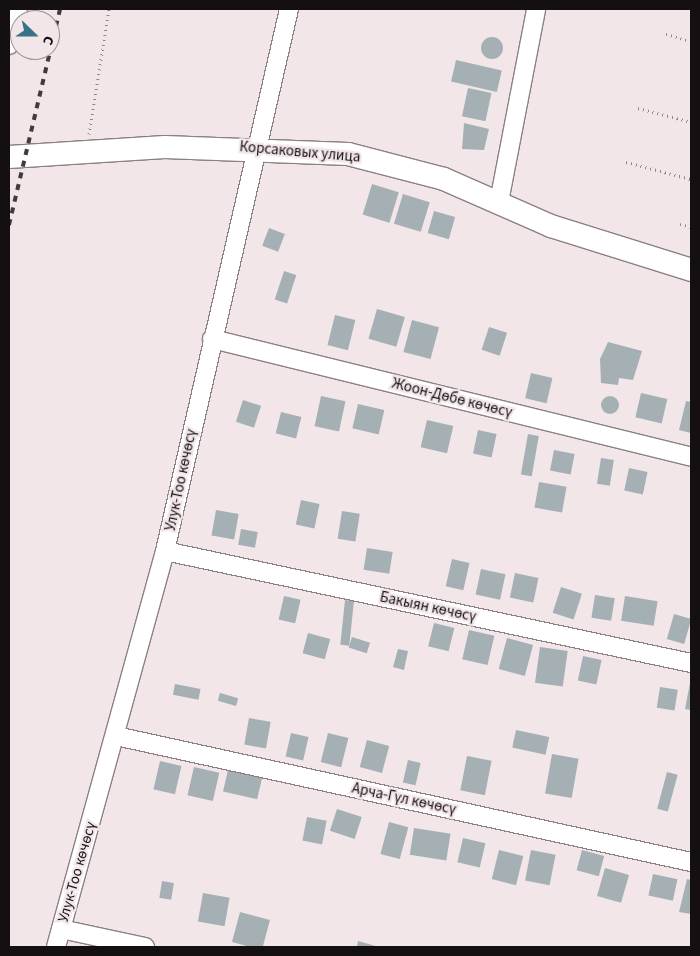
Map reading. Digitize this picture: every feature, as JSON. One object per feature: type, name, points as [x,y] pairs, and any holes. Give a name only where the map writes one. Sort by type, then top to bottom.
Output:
[{"type":"street","points":[[9,45],[18,9]]},
{"type":"street","name":"Улук-Тоо көчөсү","points":[[56,947],[116,736],[165,551],[255,147],[289,9]]},
{"type":"street","points":[[499,202],[536,9]]},
{"type":"street","name":"Корсаковых улица","points":[[9,157],[86,150],[255,147],[383,161],[499,202],[551,226],[691,270]]},
{"type":"street","name":"Жоон-Дөбө көчөсү","points":[[212,339],[691,457]]},
{"type":"street","name":"Бакыян көчөсү","points":[[165,551],[691,663]]},
{"type":"street","name":"Арча-Гүл көчөсү","points":[[116,736],[691,862]]},
{"type":"street","points":[[60,929],[145,947]]},
{"type":"path","points":[[86,150],[110,9]]},
{"type":"path","points":[[666,34],[691,41]]},
{"type":"path","points":[[638,108],[691,122]]},
{"type":"path","points":[[626,162],[691,179]]},
{"type":"path","points":[[680,224],[691,227]]},
{"type":"building","points":[[492,37],[500,40],[503,48],[500,56],[492,59],[484,56],[481,48],[484,40]]},
{"type":"building","points":[[456,60],[502,71],[497,92],[451,81]]},
{"type":"building","points":[[468,88],[491,93],[485,121],[462,116]]},
{"type":"building","points":[[464,123],[489,129],[484,150],[462,149]]},
{"type":"building","points":[[372,184],[399,192],[389,223],[363,215]]},
{"type":"building","points":[[403,194],[430,202],[421,232],[394,224]]},
{"type":"building","points":[[434,211],[455,217],[449,239],[428,233]]},
{"type":"building","points":[[269,228],[285,234],[278,252],[262,246]]},
{"type":"building","points":[[284,271],[296,275],[287,304],[275,300]]},
{"type":"building","points":[[377,309],[405,317],[396,347],[368,339]]},
{"type":"building","points":[[335,315],[355,320],[348,350],[328,345]]},
{"type":"building","points":[[412,320],[439,327],[431,359],[403,352]]},
{"type":"building","points":[[489,327],[507,333],[500,356],[482,350]]},
{"type":"building","points":[[608,342],[642,351],[633,380],[619,378],[618,385],[601,383],[600,359]]},
{"type":"building","points":[[531,373],[552,378],[547,403],[525,398]]},
{"type":"building","points":[[641,393],[667,399],[662,423],[635,417]]},
{"type":"building","points":[[321,396],[345,401],[339,432],[315,426]]},
{"type":"building","points":[[606,396],[614,396],[619,401],[617,412],[606,414],[601,409],[601,401]]},
{"type":"building","points":[[243,400],[261,406],[254,428],[236,422]]},
{"type":"building","points":[[686,401],[691,402],[691,433],[679,430]]},
{"type":"building","points":[[358,404],[384,410],[379,434],[352,428]]},
{"type":"building","points":[[281,412],[301,417],[296,438],[276,433]]},
{"type":"building","points":[[427,420],[453,426],[447,453],[421,447]]},
{"type":"building","points":[[478,430],[497,434],[492,457],[473,453]]},
{"type":"building","points":[[528,434],[539,436],[532,476],[521,474]]},
{"type":"building","points":[[554,450],[575,454],[571,475],[550,471]]},
{"type":"building","points":[[601,458],[614,460],[610,486],[597,484]]},
{"type":"building","points":[[629,468],[648,472],[643,494],[624,490]]},
{"type":"building","points":[[539,482],[567,487],[562,512],[534,508]]},
{"type":"building","points":[[301,500],[320,504],[314,528],[296,524]]},
{"type":"building","points":[[216,510],[239,514],[234,540],[211,536]]},
{"type":"building","points":[[342,511],[360,514],[355,541],[338,539]]},
{"type":"building","points":[[241,529],[258,532],[255,548],[238,545]]},
{"type":"building","points":[[367,548],[393,552],[389,574],[364,570]]},
{"type":"building","points":[[452,559],[470,563],[463,590],[446,586]]},
{"type":"building","points":[[481,569],[505,574],[500,600],[476,594]]},
{"type":"building","points":[[515,573],[538,578],[533,602],[510,597]]},
{"type":"building","points":[[561,587],[582,594],[574,619],[553,613]]},
{"type":"building","points":[[595,595],[615,598],[611,621],[591,618]]},
{"type":"building","points":[[284,596],[301,600],[295,623],[279,619]]},
{"type":"building","points":[[625,596],[658,601],[654,626],[621,621]]},
{"type":"building","points":[[345,600],[354,601],[349,646],[340,645]]},
{"type":"building","points":[[674,614],[691,619],[684,644],[667,639]]},
{"type":"building","points":[[434,623],[454,628],[449,651],[428,646]]},
{"type":"building","points":[[469,630],[494,636],[488,665],[462,659]]},
{"type":"building","points":[[308,633],[330,639],[325,659],[303,653]]},
{"type":"building","points":[[352,637],[370,643],[367,653],[349,647]]},
{"type":"building","points":[[507,638],[533,645],[525,676],[499,669]]},
{"type":"building","points":[[540,647],[568,651],[563,687],[535,683]]},
{"type":"building","points":[[398,649],[408,651],[404,670],[393,667]]},
{"type":"building","points":[[583,656],[602,660],[596,684],[578,680]]},
{"type":"building","points":[[691,683],[691,710],[685,709]]},
{"type":"building","points":[[175,684],[201,689],[198,700],[173,695]]},
{"type":"building","points":[[660,687],[678,690],[674,711],[657,708]]},
{"type":"building","points":[[220,693],[238,698],[236,706],[218,701]]},
{"type":"building","points":[[249,718],[271,722],[266,748],[244,745]]},
{"type":"building","points":[[516,730],[549,737],[546,755],[512,748]]},
{"type":"building","points":[[291,733],[309,737],[303,760],[286,756]]},
{"type":"building","points":[[328,733],[348,738],[341,767],[321,762]]},
{"type":"building","points":[[367,740],[389,746],[382,773],[360,767]]},
{"type":"building","points":[[552,754],[579,759],[572,798],[545,793]]},
{"type":"building","points":[[467,756],[492,761],[485,795],[460,790]]},
{"type":"building","points":[[408,760],[421,763],[415,785],[403,782]]},
{"type":"building","points":[[160,761],[181,766],[175,794],[153,789]]},
{"type":"building","points":[[194,767],[219,773],[213,801],[187,795]]},
{"type":"building","points":[[228,770],[262,778],[257,799],[223,791]]},
{"type":"building","points":[[667,772],[678,775],[668,812],[657,809]]},
{"type":"building","points":[[337,809],[362,817],[355,839],[330,831]]},
{"type":"building","points":[[307,817],[327,821],[322,844],[302,841]]},
{"type":"building","points":[[389,822],[408,827],[400,859],[380,854]]},
{"type":"building","points":[[414,828],[451,834],[446,860],[410,855]]},
{"type":"building","points":[[463,838],[485,843],[480,868],[457,862]]},
{"type":"building","points":[[499,850],[523,856],[516,885],[492,879]]},
{"type":"building","points":[[531,850],[556,855],[550,885],[525,880]]},
{"type":"building","points":[[582,850],[604,856],[599,876],[577,870]]},
{"type":"building","points":[[605,868],[629,875],[621,903],[597,896]]},
{"type":"building","points":[[653,874],[677,879],[673,901],[648,896]]},
{"type":"building","points":[[687,879],[691,880],[691,914],[679,912]]},
{"type":"building","points":[[162,881],[174,883],[171,900],[159,898]]},
{"type":"building","points":[[203,893],[230,898],[225,926],[198,922]]},
{"type":"building","points":[[240,912],[270,920],[263,947],[251,947],[232,942]]},
{"type":"building","points":[[358,941],[379,947],[357,947]]},
{"type":"railway","points":[[9,225],[60,9]]}]
